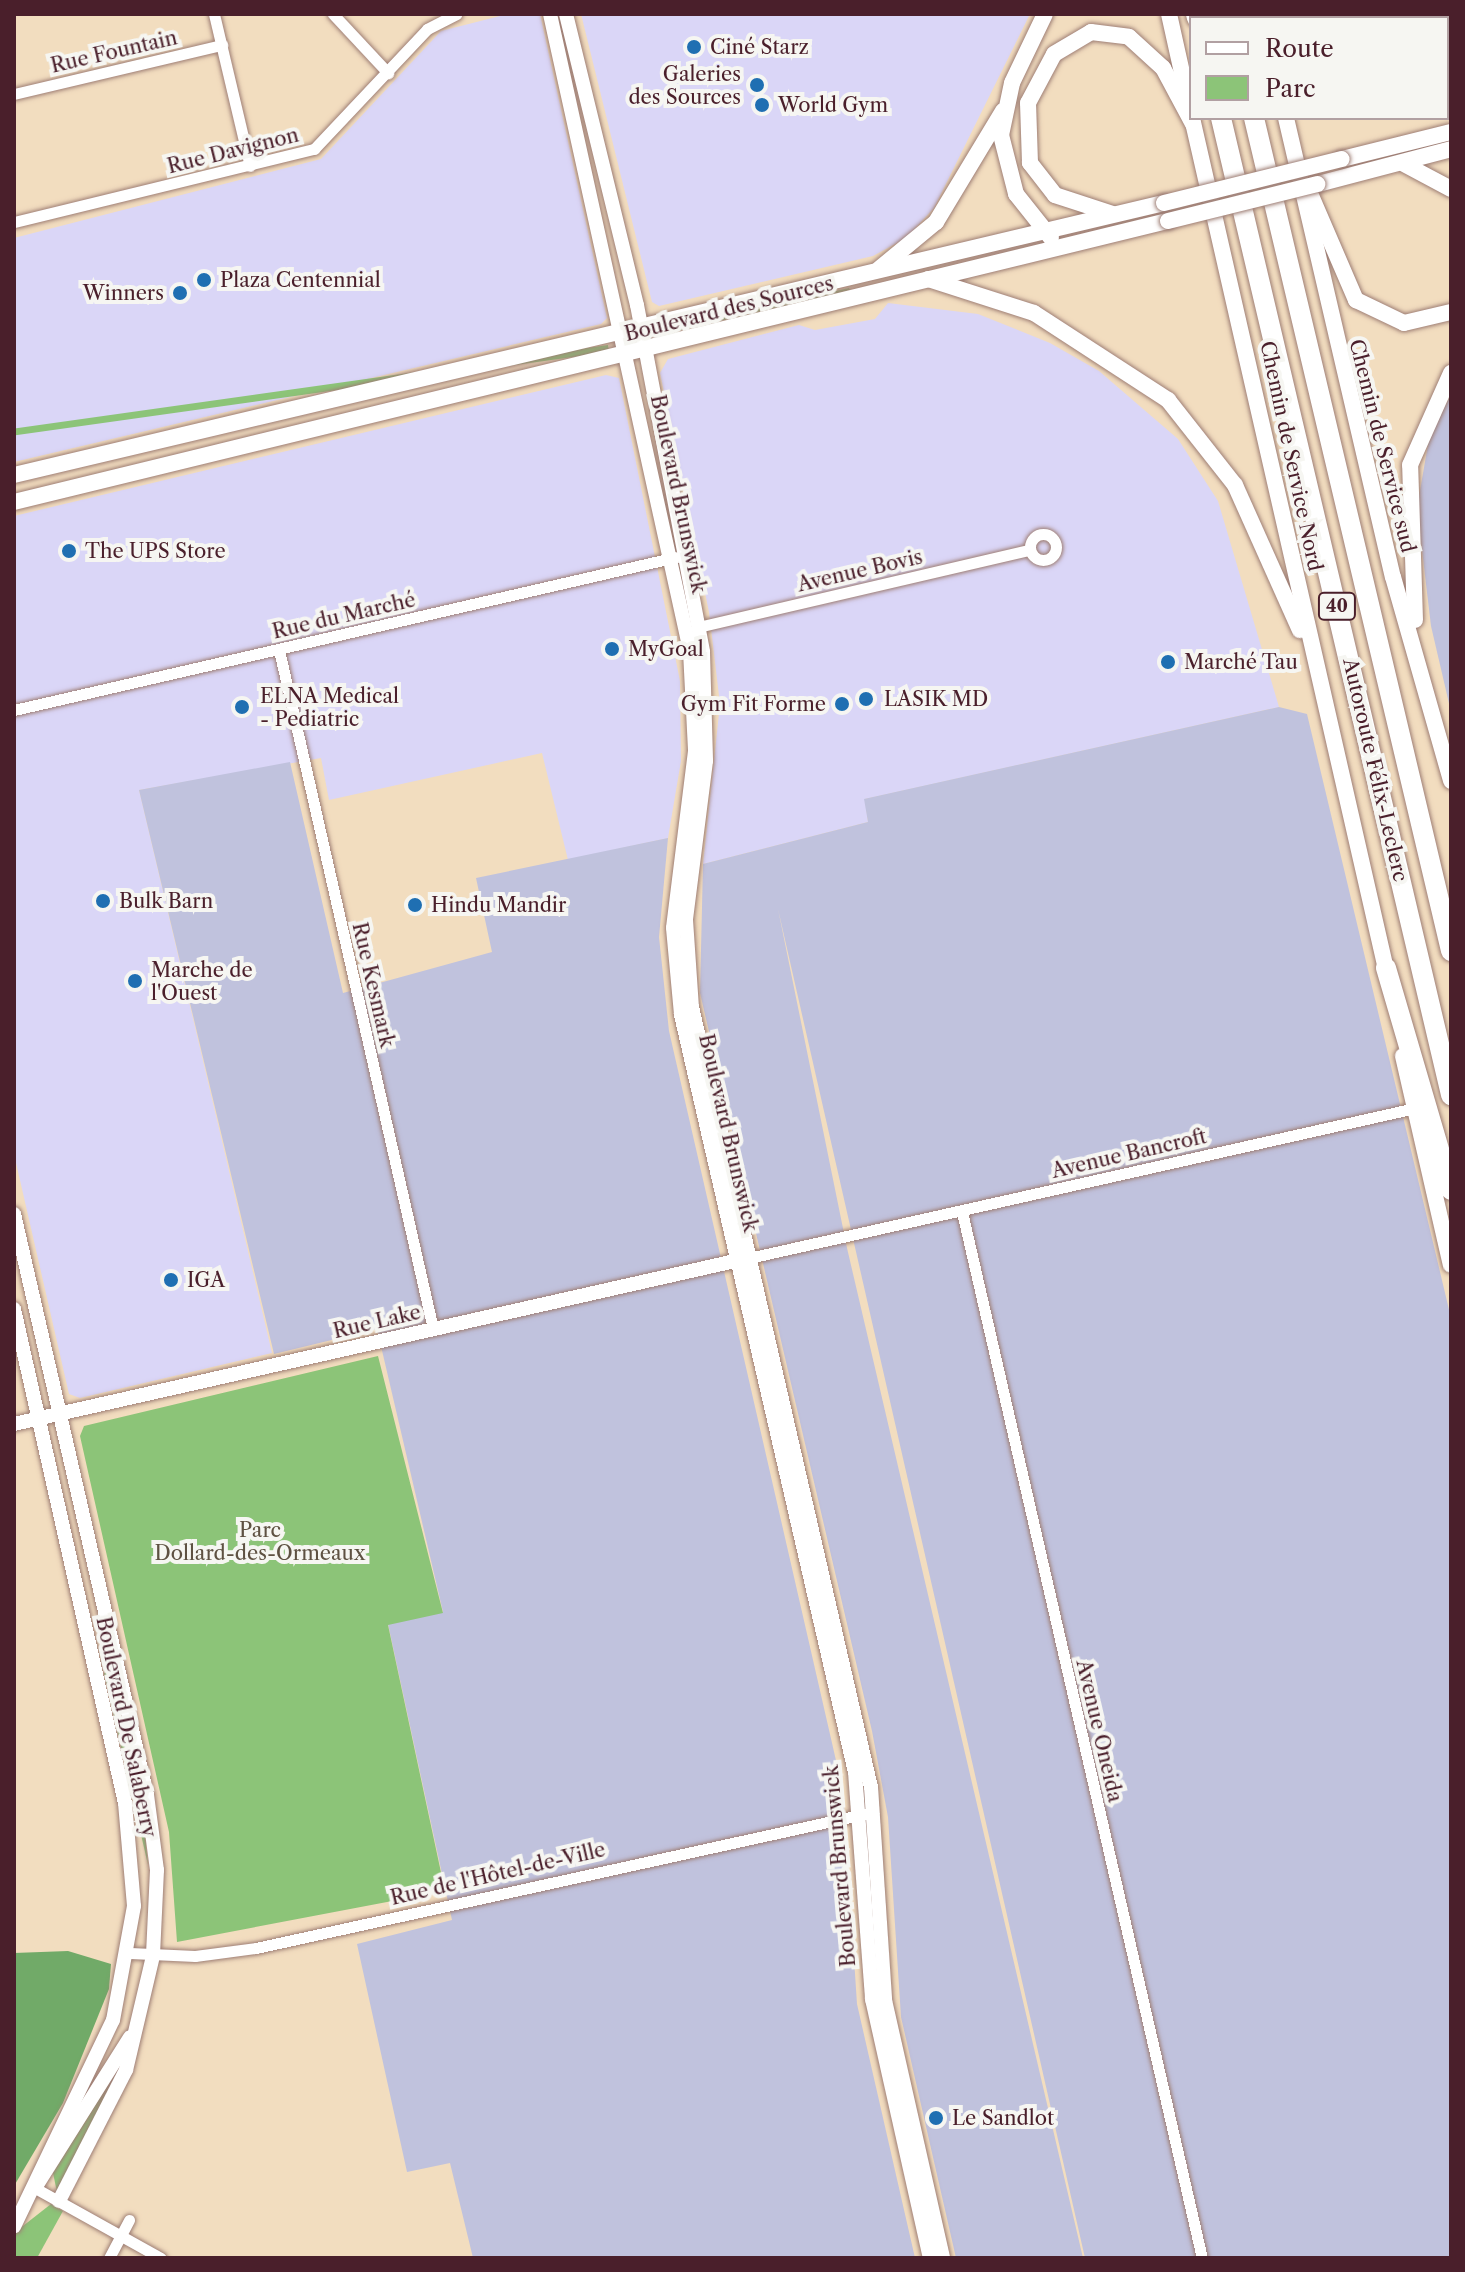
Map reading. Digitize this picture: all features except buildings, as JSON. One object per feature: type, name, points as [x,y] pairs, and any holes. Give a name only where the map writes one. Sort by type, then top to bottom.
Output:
[{"type":"highway","name":"Autoroute Félix-Leclerc","points":[[1221,120],[1451,1095]]},
{"type":"highway","name":"Autoroute Félix-Leclerc","points":[[1254,120],[1451,951]]},
{"type":"highway","points":[[1386,968],[1451,1190]]},
{"type":"main road","points":[[879,269],[936,222],[1003,111],[1045,14]]},
{"type":"main road","name":"Chemin de Service Nord","points":[[1169,14],[1189,104]]},
{"type":"main road","points":[[1115,214],[1061,198],[1030,163],[1028,103],[1054,54],[1091,32],[1129,37],[1163,68],[1189,113]]},
{"type":"main road","points":[[1003,111],[1007,171],[1044,232],[1062,247]]},
{"type":"main road","name":"Chemin de Service Nord","points":[[1192,120],[1451,1265]]},
{"type":"main road","name":"Chemin de Service sud","points":[[1286,120],[1390,562],[1417,641],[1451,781]]},
{"type":"main road","name":"Boulevard des Sources","points":[[14,475],[1342,159],[1449,139]]},
{"type":"main road","name":"Boulevard des Sources","points":[[14,502],[637,353],[1404,164],[1449,139]]},
{"type":"main road","points":[[1297,162],[1356,300],[1404,323],[1451,312]]},
{"type":"main road","points":[[1404,164],[1451,189]]},
{"type":"main road","points":[[928,279],[1034,313],[1180,411],[1244,503],[1313,661]]},
{"type":"main road","points":[[1417,641],[1409,477],[1421,428],[1451,373]]},
{"type":"street","points":[[214,14],[250,166]]},
{"type":"street","points":[[333,14],[388,73]]},
{"type":"street","name":"Rue Davignon","points":[[14,222],[250,166],[320,145],[430,26],[456,14]]},
{"type":"street","name":"Boulevard Brunswick","points":[[550,14],[625,331],[637,353],[676,557],[696,720],[676,878],[675,978],[743,1259],[866,1812],[885,2000],[943,2258]]},
{"type":"street","name":"Boulevard Brunswick","points":[[566,14],[641,327],[637,353]]},
{"type":"street","name":"Rue Fountain","points":[[14,94],[222,45]]},
{"type":"street","name":"Avenue Bovis","points":[[698,627],[1030,550]]},
{"type":"street","name":"Boulevard Brunswick","points":[[676,557],[698,627],[708,724],[687,891],[688,979],[743,1259]]},
{"type":"street","name":"Rue du Marché","points":[[14,710],[676,557]]},
{"type":"street","name":"Rue Kesmark","points":[[279,650],[433,1329]]},
{"type":"street","name":"Avenue Bancroft","points":[[743,1259],[853,1237],[1415,1108]]},
{"type":"street","name":"Avenue Oneida","points":[[962,1212],[1202,2258]]},
{"type":"street","name":"Boulevard De Salaberry","points":[[14,1214],[152,1818],[153,1956],[137,2026],[121,2082],[59,2201]]},
{"type":"street","name":"Rue Lake","points":[[14,1424],[743,1259]]},
{"type":"street","name":"Boulevard De Salaberry","points":[[14,1309],[127,1817],[130,1953],[109,2029],[14,2227]]},
{"type":"street","name":"Boulevard Brunswick","points":[[866,1812],[873,2010],[930,2258]]},
{"type":"street","name":"Rue de l'Hôtel-de-Ville","points":[[130,1953],[153,1956],[256,1948],[866,1812]]},
{"type":"street","name":"Boulevard De Salaberry","points":[[35,2188],[137,2026]]},
{"type":"street","points":[[35,2188],[161,2258]]},
{"type":"street","points":[[109,2258],[129,2220]]},
{"type":"shaded area","points":[[508,14],[540,14],[607,318],[601,324],[14,462],[14,238],[321,159],[441,31]]},
{"type":"shaded area","points":[[581,14],[1030,14],[934,208],[906,238],[873,256],[659,306],[652,302]]},
{"type":"shaded area","points":[[888,303],[978,314],[1050,343],[1099,371],[1178,439],[1218,501],[1279,707],[865,799],[868,822],[703,864],[720,704],[709,612],[660,373],[668,359],[799,325],[815,330],[875,319]]},
{"type":"shaded area","points":[[606,375],[619,378],[680,681],[681,761],[668,838],[568,860],[542,753],[329,800],[321,758],[139,790],[272,1353],[80,1398],[69,1394],[14,1154],[14,516]]},
{"type":"shaded area","points":[[1451,395],[1451,712],[1431,626],[1417,508],[1430,433]]},
{"type":"shaded area","points":[[1279,707],[1307,714],[1451,1318],[1451,2258],[1085,2258],[778,909],[847,1248],[1083,2258],[956,2258],[901,2017],[888,1817],[872,1731],[700,993],[703,864],[868,822],[864,799]]},
{"type":"shaded area","points":[[290,762],[343,993],[492,952],[476,878],[668,838],[659,937],[669,1031],[843,1791],[857,2004],[915,2258],[473,2258],[450,2163],[407,2172],[357,1944],[452,1920],[388,1624],[443,1612],[377,1329],[274,1354],[139,790]]},
{"type":"green space","points":[[850,290],[652,337],[652,334]]},
{"type":"green space","points":[[608,345],[609,352],[14,436],[14,428]]},
{"type":"green space","name":"Parc Dollard-des-Ormeaux","points":[[378,1356],[443,1613],[388,1625],[445,1891],[177,1942],[169,1832],[80,1436],[84,1426]]},
{"type":"green space","points":[[110,1672],[144,1824],[148,1865],[104,1673]]},
{"type":"green space","points":[[68,1951],[111,1964],[109,1989],[63,2103],[14,2186],[14,1953]]},
{"type":"green space","points":[[113,2076],[118,2079],[57,2192],[53,2173]]},
{"type":"green space","points":[[51,2204],[63,2211],[37,2258],[14,2258],[14,2233]]},
{"type":"place","name":"Ciné Starz","points":[[694,47]]},
{"type":"place","name":"Galeries des Sources","points":[[757,85]]},
{"type":"place","name":"World Gym","points":[[762,105]]},
{"type":"place","name":"Plaza Centennial","points":[[204,280]]},
{"type":"place","name":"Winners","points":[[180,293]]},
{"type":"place","name":"The UPS Store","points":[[69,551]]},
{"type":"place","name":"MyGoal","points":[[612,649]]},
{"type":"place","name":"Marché Tau","points":[[1168,662]]},
{"type":"place","name":"LASIK MD","points":[[866,699]]},
{"type":"place","name":"Gym Fit Forme","points":[[842,704]]},
{"type":"place","name":"ELNA Medical - Pediatric","points":[[242,707]]},
{"type":"place","name":"Bulk Barn","points":[[103,901]]},
{"type":"place","name":"Hindu Mandir","points":[[415,905]]},
{"type":"place","name":"Marche de l'Ouest","points":[[135,981]]},
{"type":"place","name":"IGA","points":[[171,1280]]},
{"type":"place","name":"Le Sandlot","points":[[936,2118]]}]
